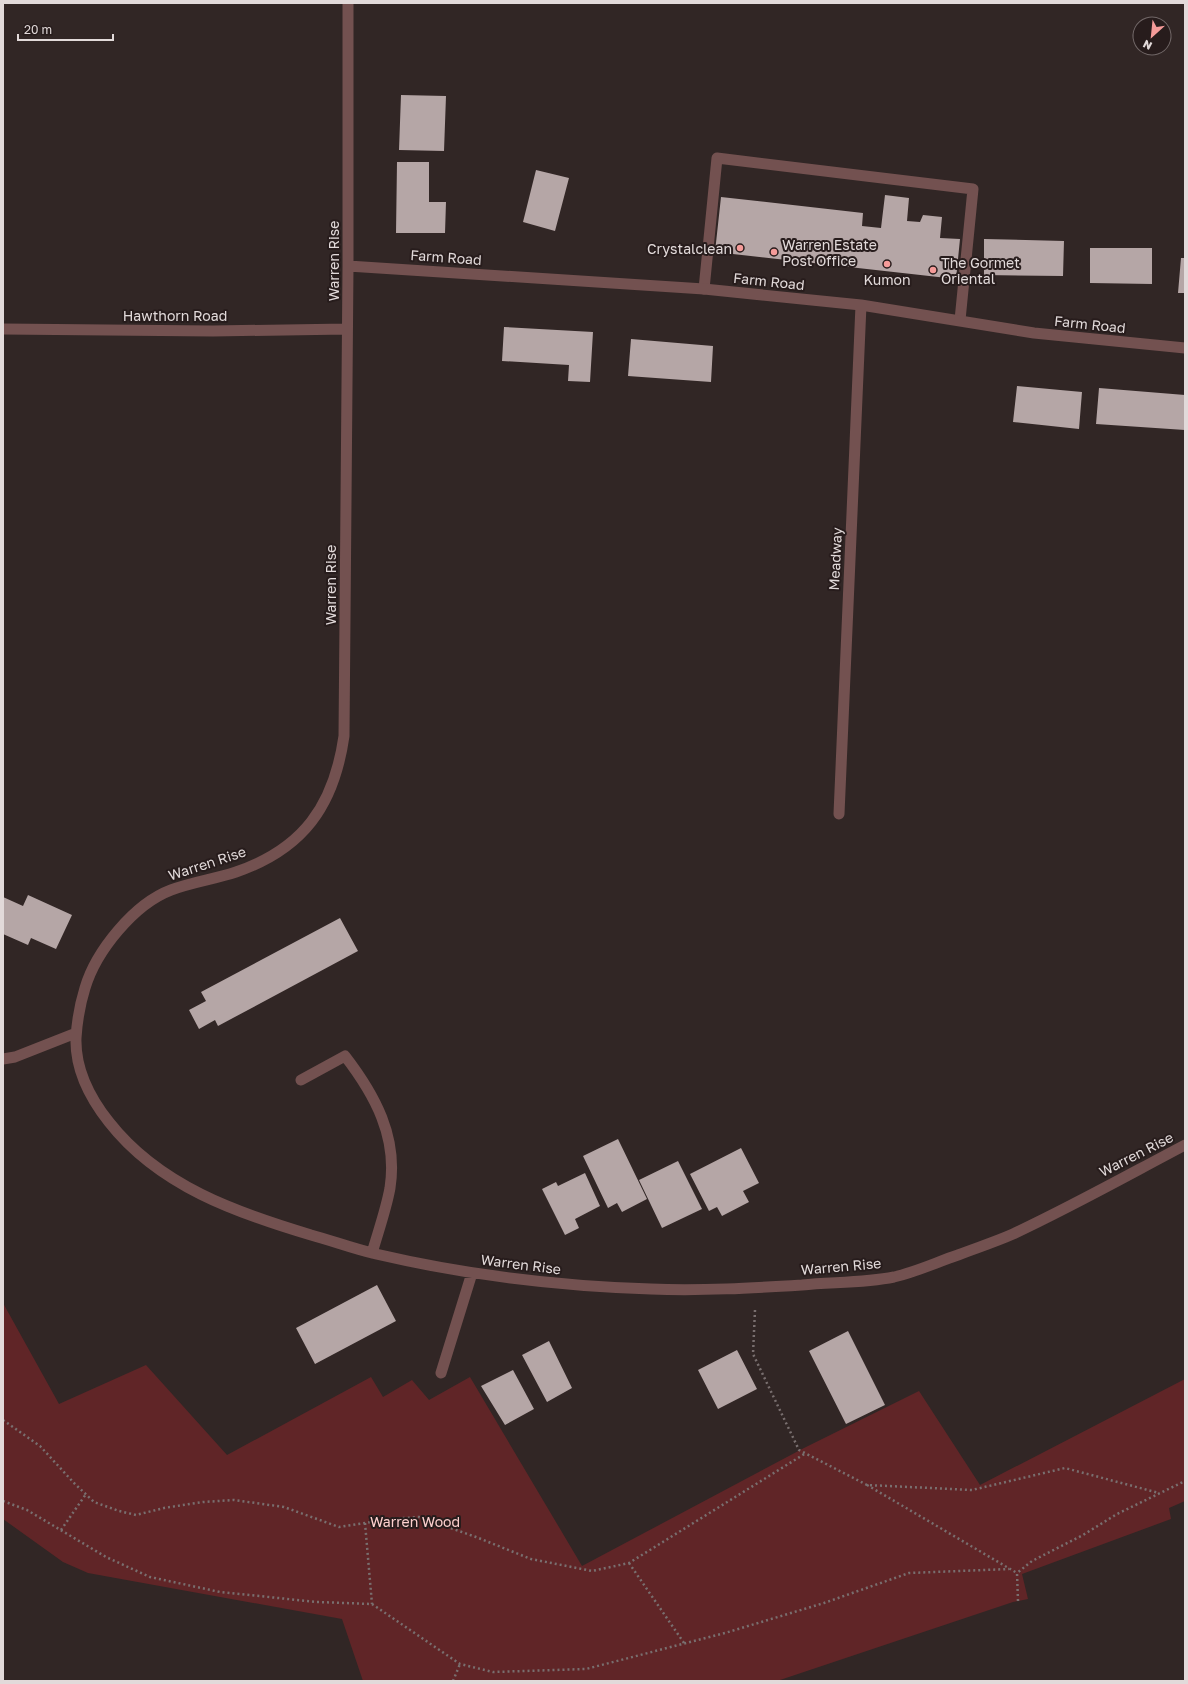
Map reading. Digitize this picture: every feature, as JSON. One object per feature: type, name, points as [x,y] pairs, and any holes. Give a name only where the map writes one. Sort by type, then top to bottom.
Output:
[{"type":"street","name":"Warren Rise","points":[[348,3],[348,266],[344,736],[341,757],[328,794],[316,816],[302,834],[288,846],[271,856],[234,872],[171,890],[152,899],[123,925],[97,959],[85,987],[76,1033],[76,1051],[79,1067],[91,1096],[99,1109],[123,1139],[156,1167],[195,1192],[233,1210],[256,1218],[372,1253],[472,1274],[556,1284],[654,1290],[757,1288],[892,1277],[905,1274],[1010,1236],[1185,1145]]},
{"type":"street","points":[[704,289],[717,158],[973,189],[960,320]]},
{"type":"street","name":"Farm Road","points":[[348,266],[704,289],[861,305],[1034,333],[1185,348]]},
{"type":"street","name":"Meadway","points":[[839,814],[861,305]]},
{"type":"street","name":"Hawthorn Road","points":[[3,329],[205,331],[347,329]]},
{"type":"street","points":[[3,1059],[15,1057],[76,1033]]},
{"type":"street","points":[[301,1080],[345,1056],[362,1078],[375,1100],[386,1128],[392,1157],[390,1188],[372,1253]]},
{"type":"street","name":"Warren Rise","points":[[441,1373],[472,1274]]},
{"type":"path","points":[[755,1305],[753,1354],[798,1450],[866,1485],[1017,1573]]},
{"type":"path","points":[[3,1420],[40,1446],[94,1502],[119,1511],[136,1515],[164,1508],[204,1502],[234,1500],[284,1507],[340,1527],[390,1519],[419,1517],[531,1558],[574,1569],[592,1571],[629,1563],[806,1453]]},
{"type":"path","points":[[866,1485],[972,1490],[1065,1468],[1159,1493]]},
{"type":"path","points":[[1017,1573],[1032,1561],[1083,1535],[1117,1514],[1185,1481]]},
{"type":"path","points":[[61,1530],[86,1494]]},
{"type":"path","points":[[3,1501],[27,1510],[106,1557],[150,1577],[220,1592],[317,1602],[372,1604],[460,1664],[493,1672],[586,1669],[684,1643],[725,1634],[824,1603],[909,1573],[1009,1568]]},
{"type":"path","points":[[365,1523],[372,1604]]},
{"type":"path","points":[[629,1563],[684,1643]]},
{"type":"path","points":[[1017,1573],[1018,1601]]},
{"type":"path","points":[[453,1681],[460,1664]]},
{"type":"green space","name":"Warren Wood","points":[[3,1303],[59,1404],[146,1365],[227,1455],[371,1377],[383,1397],[412,1380],[429,1400],[470,1377],[582,1566],[804,1448],[919,1391],[980,1485],[1185,1379],[1185,1501],[1169,1508],[1171,1519],[1022,1574],[1028,1599],[1013,1602],[777,1681],[363,1681],[342,1619],[88,1573],[63,1562],[3,1519]]},
{"type":"building","points":[[401,95],[446,96],[444,151],[399,150]]},
{"type":"building","points":[[397,162],[429,162],[429,202],[446,202],[445,233],[396,233]]},
{"type":"building","points":[[536,170],[569,178],[555,231],[523,222]]},
{"type":"building","points":[[885,195],[909,198],[907,221],[920,222],[923,215],[942,217],[940,238],[960,239],[956,279],[715,252],[721,197],[863,213],[862,226],[881,228]]},
{"type":"building","points":[[984,239],[1064,241],[1063,276],[984,275]]},
{"type":"building","points":[[1090,248],[1152,248],[1152,284],[1090,283]]},
{"type":"building","points":[[1181,258],[1185,258],[1185,293],[1178,293]]},
{"type":"building","points":[[504,327],[593,332],[590,382],[568,381],[569,365],[502,361]]},
{"type":"building","points":[[631,339],[713,346],[711,382],[628,376]]},
{"type":"building","points":[[1017,386],[1082,392],[1079,429],[1013,422]]},
{"type":"building","points":[[1099,388],[1185,395],[1185,430],[1096,424]]},
{"type":"building","points":[[28,895],[72,915],[56,949],[31,938],[28,945],[3,934],[3,897],[23,906]]},
{"type":"building","points":[[340,918],[358,951],[218,1026],[215,1020],[199,1029],[189,1010],[206,1001],[201,992]]},
{"type":"building","points":[[618,1139],[647,1199],[622,1212],[617,1203],[608,1208],[583,1156]]},
{"type":"building","points":[[741,1148],[759,1183],[743,1191],[749,1202],[722,1216],[717,1207],[709,1211],[690,1174]]},
{"type":"building","points":[[678,1161],[702,1209],[662,1228],[639,1180]]},
{"type":"building","points":[[585,1173],[600,1206],[575,1219],[579,1228],[565,1235],[542,1189],[556,1182],[558,1186]]},
{"type":"building","points":[[377,1285],[396,1321],[315,1364],[296,1328]]},
{"type":"building","points":[[848,1331],[885,1405],[846,1424],[809,1351]]},
{"type":"building","points":[[549,1341],[572,1388],[547,1402],[522,1355]]},
{"type":"building","points":[[737,1350],[757,1389],[718,1409],[698,1370]]},
{"type":"building","points":[[513,1370],[534,1409],[505,1425],[481,1386]]},
{"type":"place","name":"Crystalclean","points":[[740,248]]},
{"type":"place","name":"Warren Estate Post Office","points":[[774,252]]},
{"type":"place","name":"Kumon","points":[[887,264]]},
{"type":"place","name":"The Gormet Oriental","points":[[933,270]]}]
